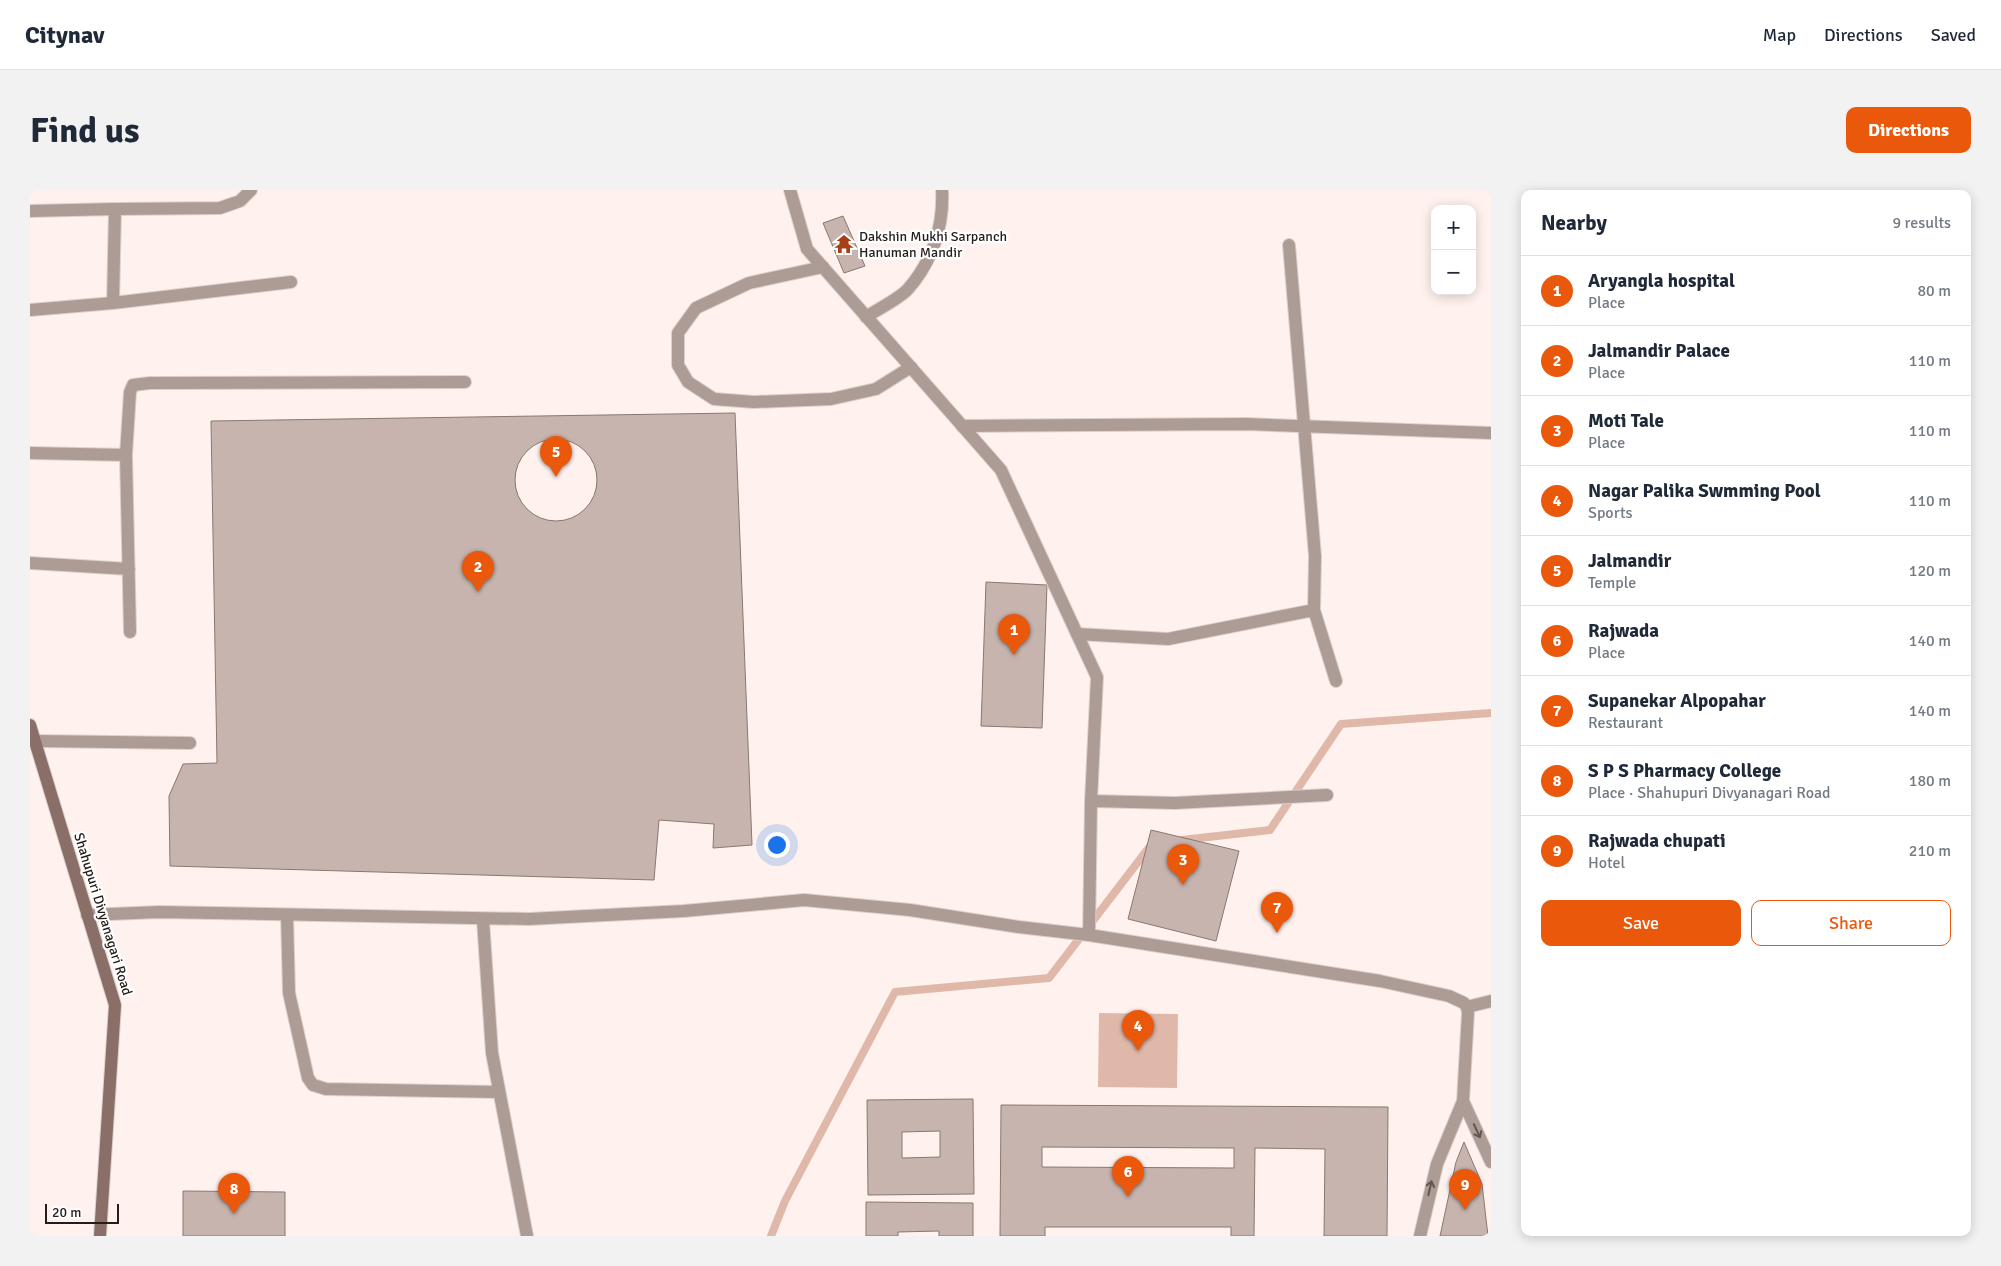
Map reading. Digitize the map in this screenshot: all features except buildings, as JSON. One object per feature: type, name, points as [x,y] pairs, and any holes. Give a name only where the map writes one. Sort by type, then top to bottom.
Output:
[{"type":"main road","name":"Shahupuri Divyanagari Road","points":[[30,725],[115,1005],[100,1236]]},
{"type":"street","points":[[30,211],[220,208],[240,201],[251,190]]},
{"type":"street","points":[[790,190],[807,249],[1001,470],[1097,677],[1090,801],[1089,935]]},
{"type":"street","points":[[866,317],[907,290],[926,263],[938,234],[942,190]]},
{"type":"street","points":[[113,303],[115,209]]},
{"type":"street","points":[[1289,245],[1315,556],[1314,610],[1336,681]]},
{"type":"street","points":[[823,267],[749,283],[696,308],[678,333],[678,365],[688,382],[714,399],[754,402],[831,398],[876,389],[910,367]]},
{"type":"street","points":[[30,310],[113,303],[291,282]]},
{"type":"street","points":[[130,632],[126,455],[130,392],[133,385],[150,383],[465,382]]},
{"type":"street","points":[[962,426],[1246,424],[1491,433]]},
{"type":"street","points":[[30,453],[126,455]]},
{"type":"street","points":[[30,563],[129,569]]},
{"type":"street","points":[[1078,634],[1168,639],[1314,610]]},
{"type":"street","points":[[35,741],[190,743]]},
{"type":"street","points":[[1090,801],[1175,803],[1327,795]]},
{"type":"street","points":[[87,915],[159,912],[483,920],[674,911],[804,900],[910,910],[1020,928],[1089,935],[1380,981],[1449,996],[1464,1003],[1467,1007],[1463,1101],[1437,1164],[1420,1236]]},
{"type":"street","points":[[287,915],[289,993],[308,1078],[313,1085],[326,1089],[500,1092]]},
{"type":"street","points":[[483,920],[492,1053],[527,1236]]},
{"type":"street","points":[[1467,1007],[1491,1001]]},
{"type":"street","points":[[1463,1101],[1491,1162]]},
{"type":"shaded area","points":[[1099,1013],[1178,1014],[1177,1088],[1098,1087]]},
{"type":"waterway","points":[[1182,840],[1270,830],[1341,724],[1491,713]]},
{"type":"waterway","points":[[771,1236],[785,1201],[895,992],[1049,978],[1151,845]]},
{"type":"place","name":"Dakshin Mukhi Sarpanch Hanuman Mandir","points":[[844,244]]},
{"type":"place","name":"Jalmandir","points":[[556,477]]},
{"type":"place","name":"Jalmandir Palace","points":[[478,592]]},
{"type":"place","name":"Aryangla hospital","points":[[1014,655]]},
{"type":"place","name":"Moti Tale","points":[[1183,885]]},
{"type":"place","name":"Supanekar Alpopahar","points":[[1277,933]]},
{"type":"place","name":"Nagar Palika Swmming Pool","points":[[1138,1051]]},
{"type":"place","name":"Rajwada","points":[[1128,1197]]},
{"type":"place","name":"Rajwada chupati","points":[[1465,1210]]},
{"type":"place","name":"S P S Pharmacy College","points":[[234,1214]]}]
